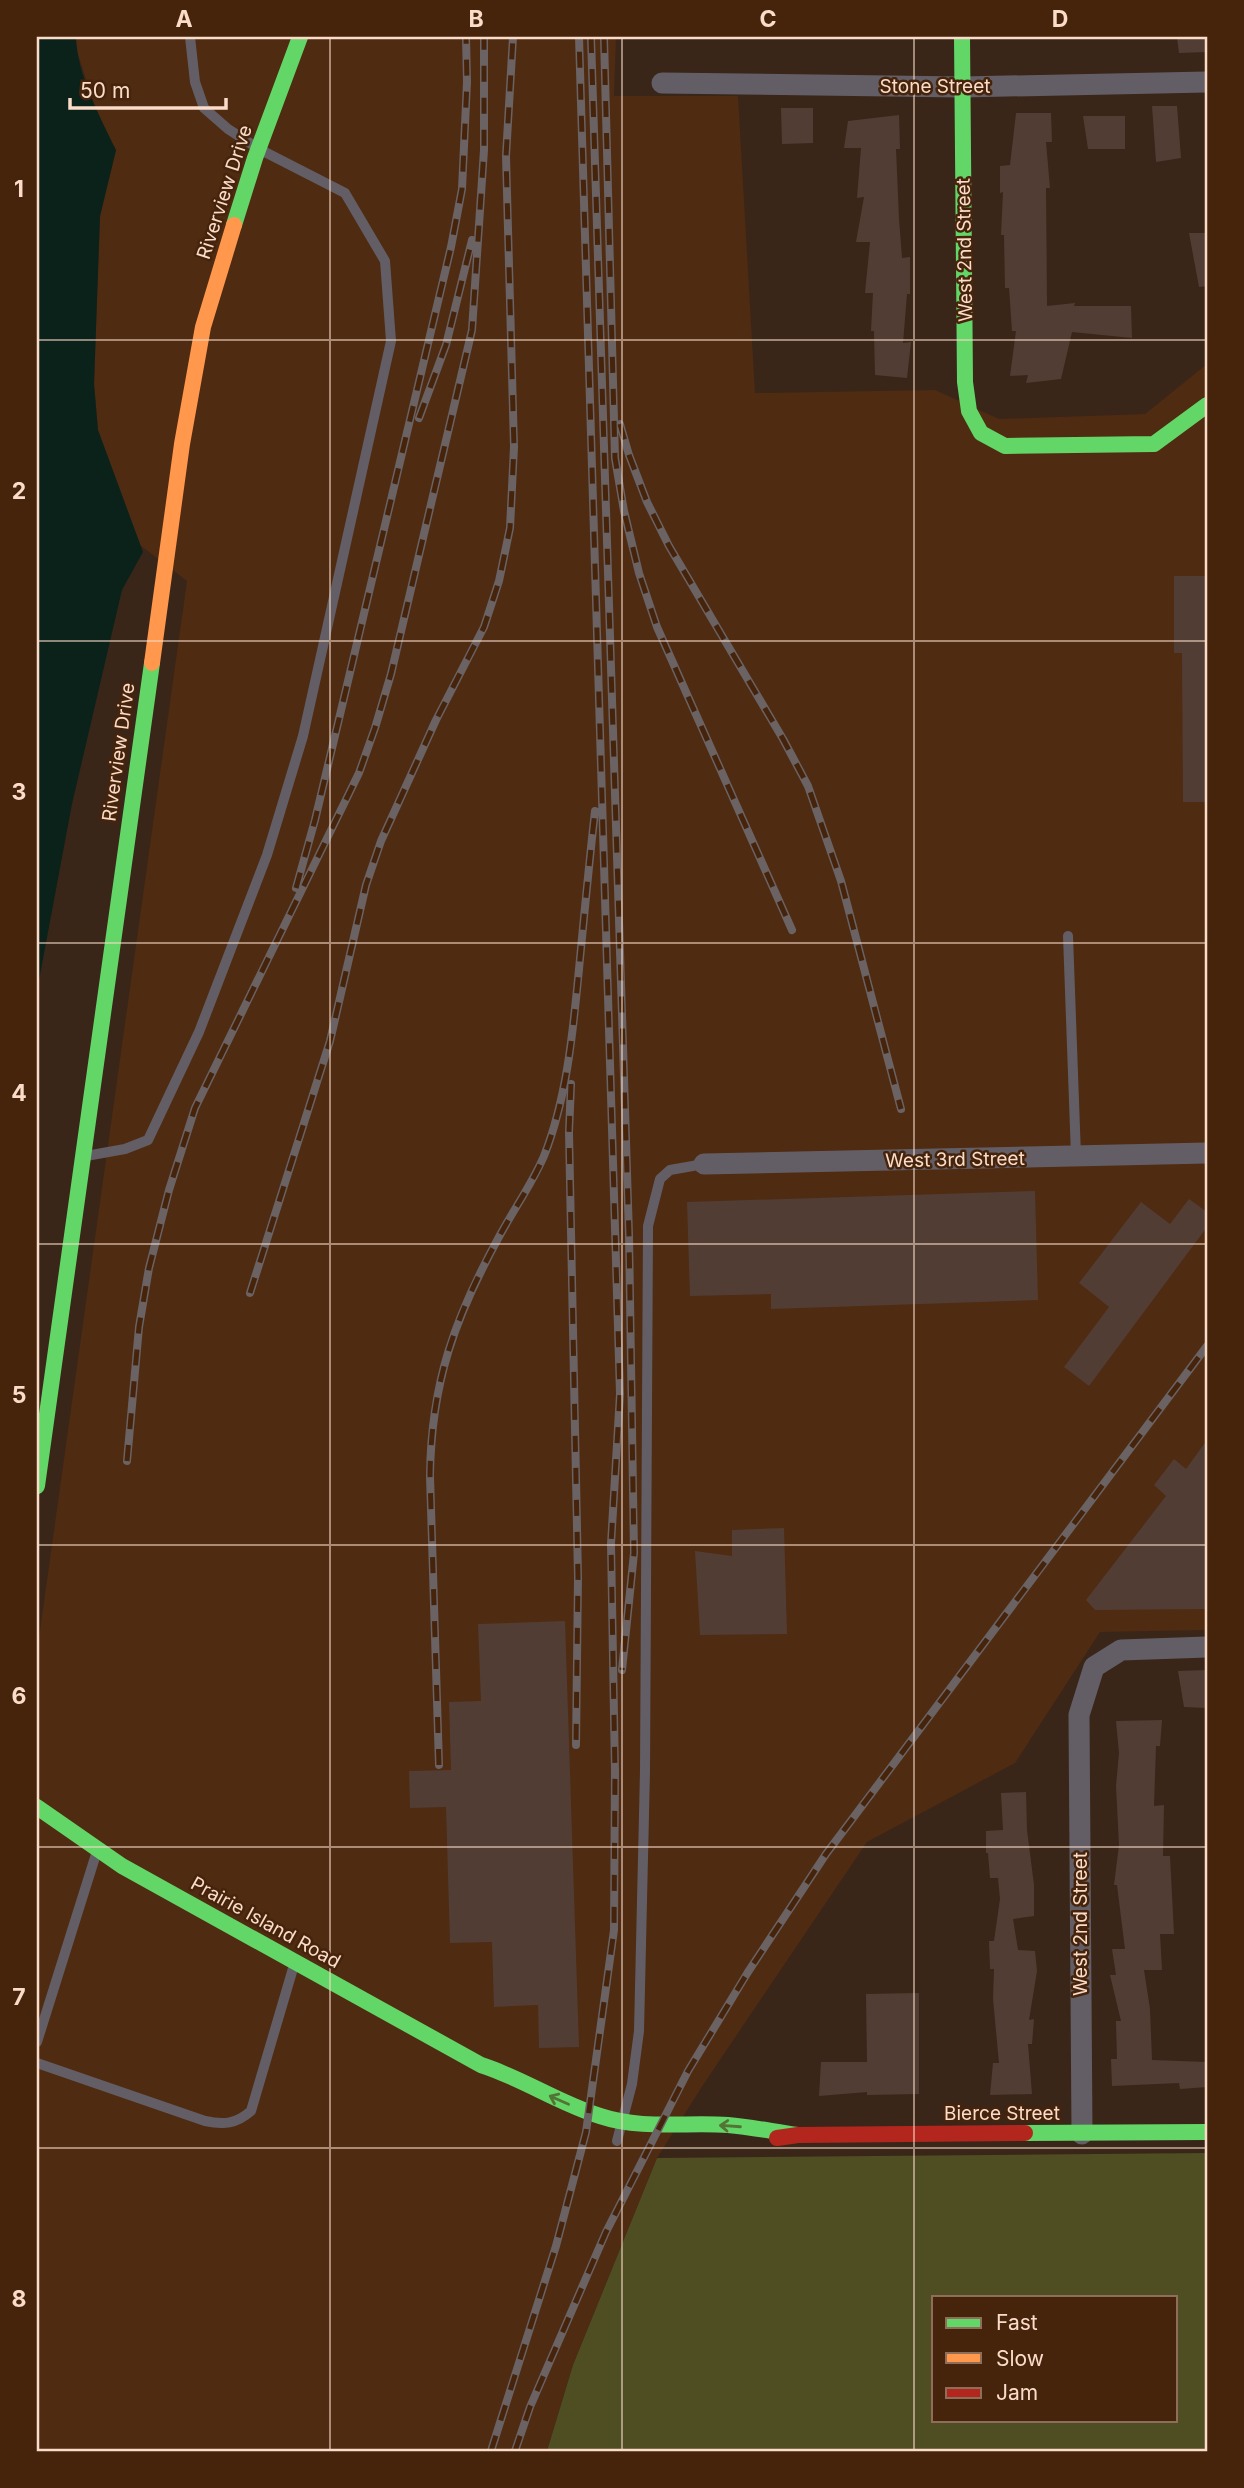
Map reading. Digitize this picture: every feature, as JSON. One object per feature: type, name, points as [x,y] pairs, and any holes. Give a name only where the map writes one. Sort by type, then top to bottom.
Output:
[{"type":"street","name":"Riverview Drive","points":[[37,1486],[182,444],[203,327],[259,149],[300,37]]},
{"type":"street","name":"West 2nd Street","points":[[962,37],[965,382],[969,411],[981,433],[1005,446],[1154,444],[1207,405]]},
{"type":"street","name":"Stone Street","points":[[662,83],[962,87],[1207,82]]},
{"type":"street","name":"West 3rd Street","points":[[704,1164],[1207,1153]]},
{"type":"street","name":"West 2nd Street","points":[[1082,2134],[1079,1715],[1094,1667],[1121,1650],[1207,1647]]},
{"type":"street","name":"Prairie Island Road","points":[[37,1807],[122,1866],[481,2065],[509,2074],[590,2114],[623,2122]]},
{"type":"street","name":"Prairie Island Road","points":[[481,2065],[517,2097]]},
{"type":"street","name":"Bierce Street","points":[[623,2122],[659,2126],[728,2125],[798,2135]]},
{"type":"street","name":"Bierce Street","points":[[745,2142],[798,2135],[1207,2132]]},
{"type":"street","points":[[597,2135],[623,2141]]},
{"type":"lane","points":[[84,1156],[125,1149],[148,1140],[199,1032],[262,868],[303,736],[391,341],[385,261],[345,193],[259,149],[228,129],[204,108],[195,82],[190,37]]},
{"type":"lane","points":[[1068,936],[1076,1156]]},
{"type":"lane","points":[[623,2141],[623,2122],[632,2084],[639,2031],[645,1772],[648,1226],[660,1179],[670,1170],[704,1164]]},
{"type":"lane","points":[[37,2042],[97,1848]]},
{"type":"lane","points":[[37,2063],[205,2121],[223,2124],[236,2122],[251,2111],[295,1962]]},
{"type":"shaded area","points":[[76,37],[616,37],[614,96],[738,96],[755,393],[935,390],[999,419],[1145,414],[1207,364],[1207,1630],[1100,1632],[1015,1763],[867,1842],[657,2158],[573,2365],[547,2451],[37,2451],[37,1652],[187,581],[140,545],[98,430],[94,384],[100,216],[116,150],[97,113],[76,48]]},
{"type":"shaded area","points":[[1207,2153],[1207,2451],[547,2451],[573,2365],[657,2158]]},
{"type":"water","points":[[37,37],[76,37],[80,66],[116,150],[100,216],[94,384],[98,430],[143,552],[122,590],[72,804],[37,991]]},
{"type":"building","points":[[1177,37],[1207,37],[1207,52],[1179,53]]},
{"type":"building","points":[[1152,106],[1177,106],[1181,158],[1156,162]]},
{"type":"building","points":[[781,108],[813,108],[813,143],[782,144]]},
{"type":"building","points":[[1016,113],[1051,113],[1052,142],[1046,142],[1050,188],[1046,188],[1047,306],[1075,303],[1074,306],[1131,306],[1132,338],[1072,332],[1061,379],[1026,383],[1028,375],[1010,376],[1016,331],[1012,331],[1009,288],[1005,288],[1004,235],[1001,235],[1003,192],[1000,193],[1000,166],[1010,165]]},
{"type":"building","points":[[899,115],[900,149],[896,149],[902,258],[910,257],[910,294],[907,294],[903,343],[911,342],[907,378],[875,375],[874,331],[871,331],[873,293],[865,293],[870,242],[856,242],[864,197],[857,198],[861,148],[844,148],[848,121]]},
{"type":"building","points":[[1083,116],[1125,116],[1125,149],[1088,149]]},
{"type":"building","points":[[1189,233],[1207,233],[1207,286],[1199,287]]},
{"type":"building","points":[[1174,576],[1207,576],[1207,802],[1183,802],[1182,653],[1174,653]]},
{"type":"building","points":[[1035,1191],[1038,1300],[771,1309],[771,1294],[690,1296],[687,1202]]},
{"type":"building","points":[[1189,1199],[1207,1212],[1207,1227],[1089,1386],[1064,1367],[1109,1307],[1079,1283],[1141,1202],[1170,1224]]},
{"type":"building","points":[[1207,1440],[1207,1609],[1095,1610],[1086,1600],[1166,1496],[1154,1485],[1174,1459],[1186,1469]]},
{"type":"building","points":[[784,1528],[787,1634],[700,1635],[695,1551],[732,1556],[732,1530]]},
{"type":"building","points":[[565,1621],[579,2047],[539,2048],[538,2005],[494,2007],[492,1942],[450,1943],[446,1807],[410,1808],[409,1771],[451,1770],[449,1702],[481,1701],[478,1624]]},
{"type":"building","points":[[1207,1670],[1207,1708],[1184,1707],[1178,1671]]},
{"type":"building","points":[[1162,1720],[1160,1746],[1156,1746],[1154,1806],[1164,1805],[1163,1856],[1170,1856],[1174,1934],[1160,1934],[1162,1970],[1144,1970],[1150,2009],[1152,2060],[1207,2062],[1207,2087],[1180,2089],[1179,2083],[1112,2086],[1111,2059],[1117,2059],[1116,2021],[1121,2021],[1110,1975],[1116,1975],[1112,1949],[1125,1949],[1117,1885],[1114,1885],[1119,1845],[1116,1786],[1119,1753],[1116,1721]]},
{"type":"building","points":[[1026,1792],[1034,1916],[1013,1919],[1018,1950],[1035,1951],[1037,1971],[1029,2020],[1034,2019],[1032,2044],[1028,2044],[1032,2094],[990,2095],[993,2063],[999,2063],[993,1999],[994,1969],[990,1969],[989,1941],[994,1941],[1000,1899],[998,1878],[990,1878],[986,1831],[1003,1830],[1001,1793]]},
{"type":"building","points":[[919,1993],[919,2094],[867,2095],[867,2092],[819,2096],[821,2062],[867,2062],[866,1994]]},
{"type":"railway","points":[[296,888],[315,820],[451,247],[462,189],[467,82],[466,37]]},
{"type":"railway","points":[[127,1461],[139,1327],[149,1268],[169,1190],[195,1108],[359,773],[391,674],[472,330],[484,150],[484,37]]},
{"type":"railway","points":[[250,1293],[330,1041],[366,885],[381,841],[436,720],[484,627],[499,581],[510,528],[514,447],[506,156],[513,37]]},
{"type":"railway","points":[[491,2451],[556,2246],[586,2132],[614,1930],[615,1772],[611,1544],[620,1394],[579,37]]},
{"type":"railway","points":[[591,37],[629,1235],[634,1553],[622,1670]]},
{"type":"railway","points":[[604,37],[615,458],[624,511],[639,573],[657,627],[792,930]]},
{"type":"railway","points":[[419,418],[446,345],[472,240]]},
{"type":"railway","points":[[620,424],[647,502],[669,546],[808,786],[841,881],[901,1109]]},
{"type":"railway","points":[[439,1765],[430,1476],[435,1410],[448,1351],[470,1294],[539,1166],[552,1134],[564,1088],[571,1040],[595,811]]},
{"type":"railway","points":[[571,1084],[569,1132],[578,1577],[576,1745]]},
{"type":"railway","points":[[515,2451],[530,2407],[606,2232],[688,2071],[748,1972],[826,1854],[1207,1346]]},
{"type":"traffic: fast","points":[[234,225],[255,158],[300,37]]},
{"type":"traffic: fast","points":[[962,37],[965,382],[969,411],[981,433],[1005,446],[1154,444],[1207,405]]},
{"type":"traffic: fast","points":[[37,1486],[152,663]]},
{"type":"traffic: fast","points":[[37,1807],[122,1866],[481,2065],[569,2104],[600,2116],[632,2123],[728,2125],[798,2135]]},
{"type":"traffic: fast","points":[[1025,2133],[1207,2132]]},
{"type":"traffic: slow","points":[[152,663],[182,444],[203,327],[234,225]]},
{"type":"traffic: jam","points":[[777,2138],[798,2135],[1025,2133]]}]
